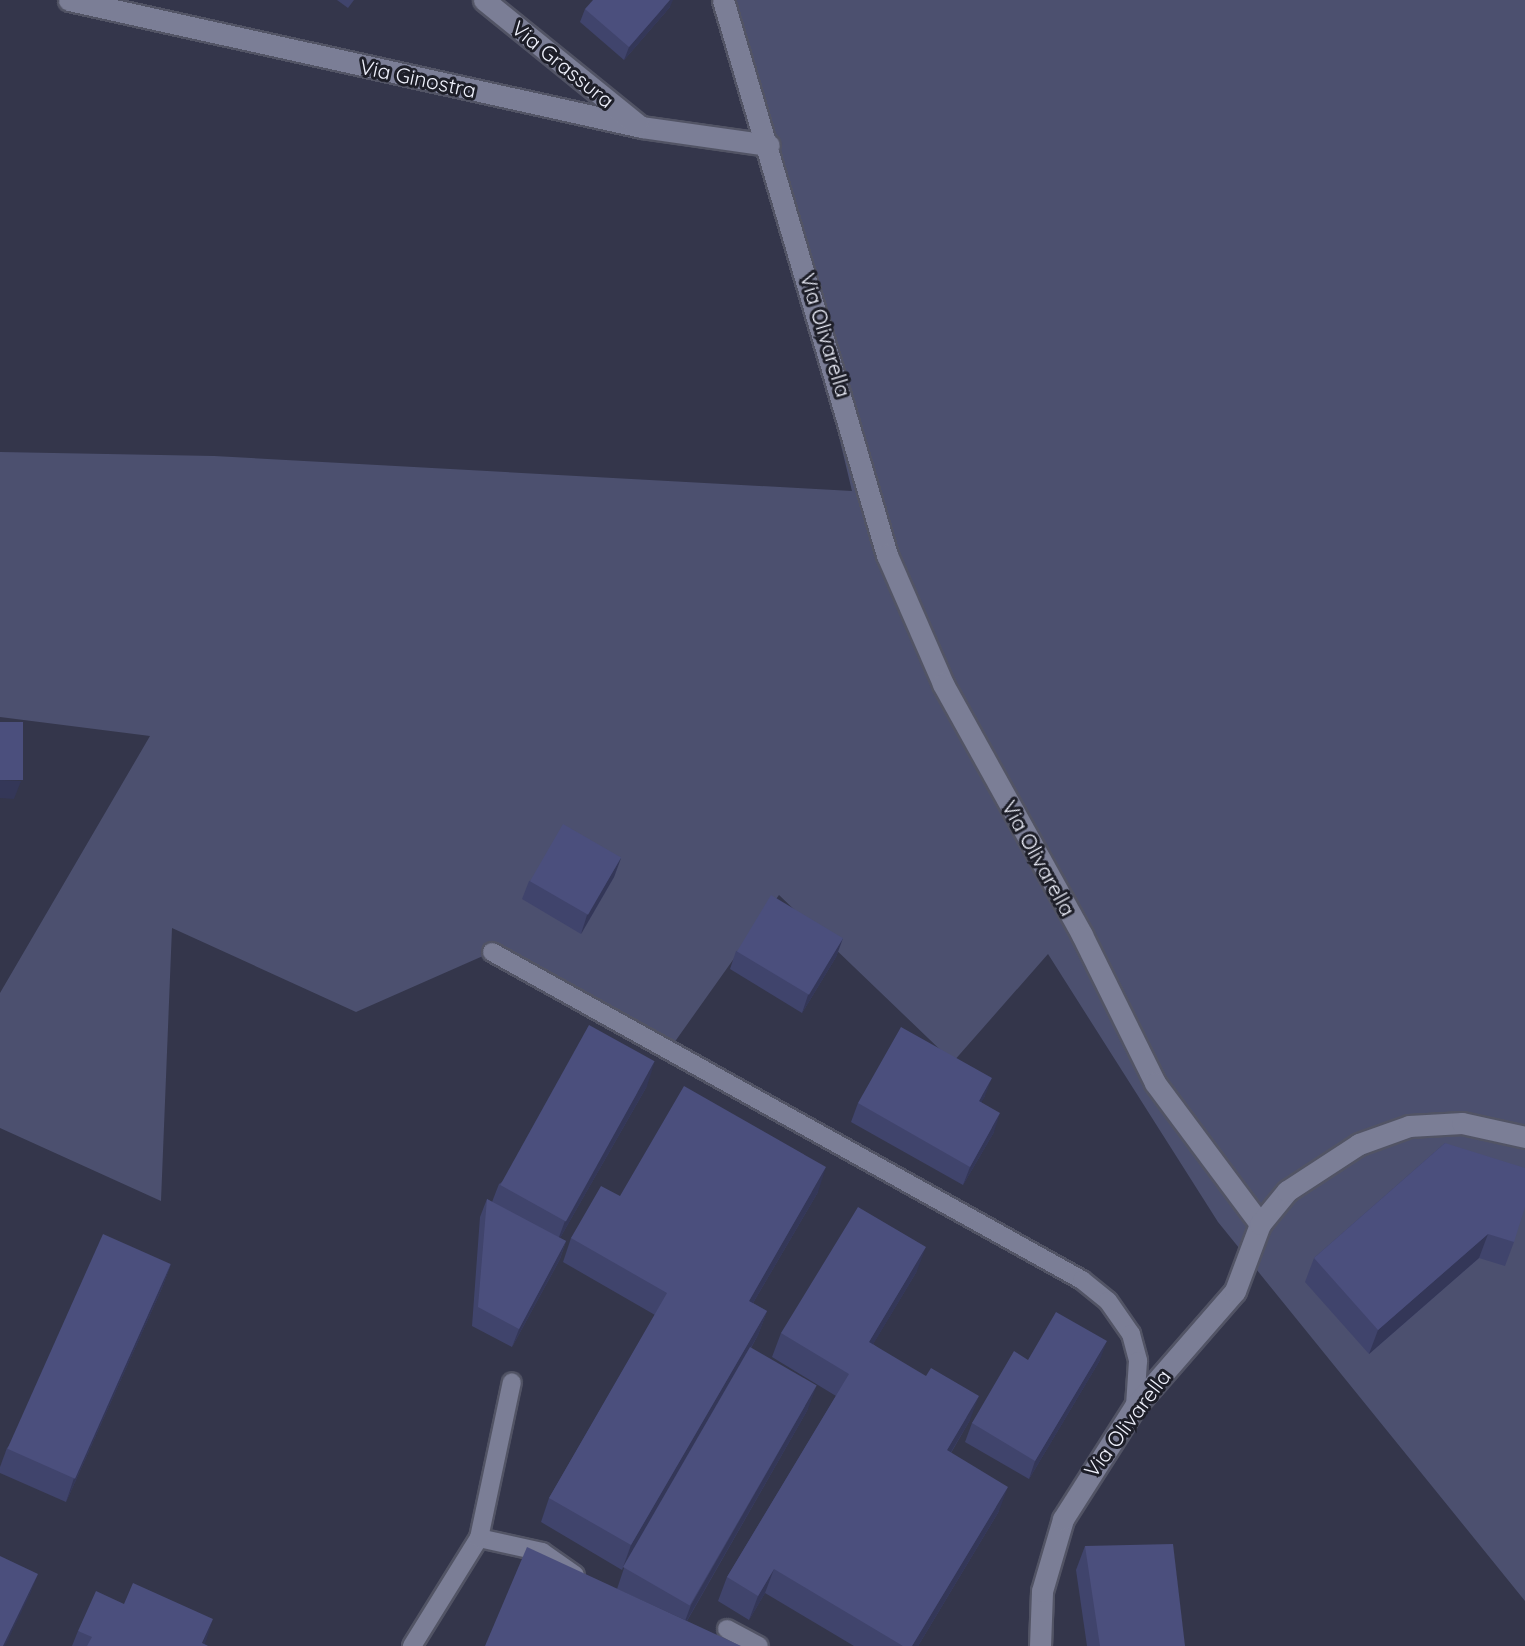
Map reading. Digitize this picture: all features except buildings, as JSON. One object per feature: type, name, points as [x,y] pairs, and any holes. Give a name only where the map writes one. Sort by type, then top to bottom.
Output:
[{"type":"street","name":"Via Ginostra","points":[[69,0],[642,127],[769,145]]},
{"type":"street","name":"Via Grassura","points":[[484,0],[642,127]]},
{"type":"street","name":"Via Olivarella","points":[[723,0],[769,145],[887,555],[943,684],[1155,1083],[1260,1224],[1235,1292],[1135,1406],[1063,1519],[1042,1591],[1040,1646]]},
{"type":"street","points":[[1260,1224],[1298,1182],[1386,1133],[1453,1122],[1525,1137]]},
{"type":"lane","points":[[492,951],[1082,1280],[1108,1301],[1131,1334],[1138,1361],[1135,1406]]},
{"type":"lane","points":[[412,1646],[478,1538],[512,1382]]},
{"type":"lane","points":[[478,1538],[542,1552],[594,1590]]},
{"type":"lane","points":[[727,1629],[759,1646]]},
{"type":"shaded area","points":[[723,0],[1525,0],[1525,1601],[1218,1222],[1048,954],[953,1062],[779,895],[669,1050],[492,952],[356,1012],[172,928],[161,1201],[0,1128],[0,993],[150,736],[0,717],[0,452],[214,456],[852,491],[769,145]]}]
